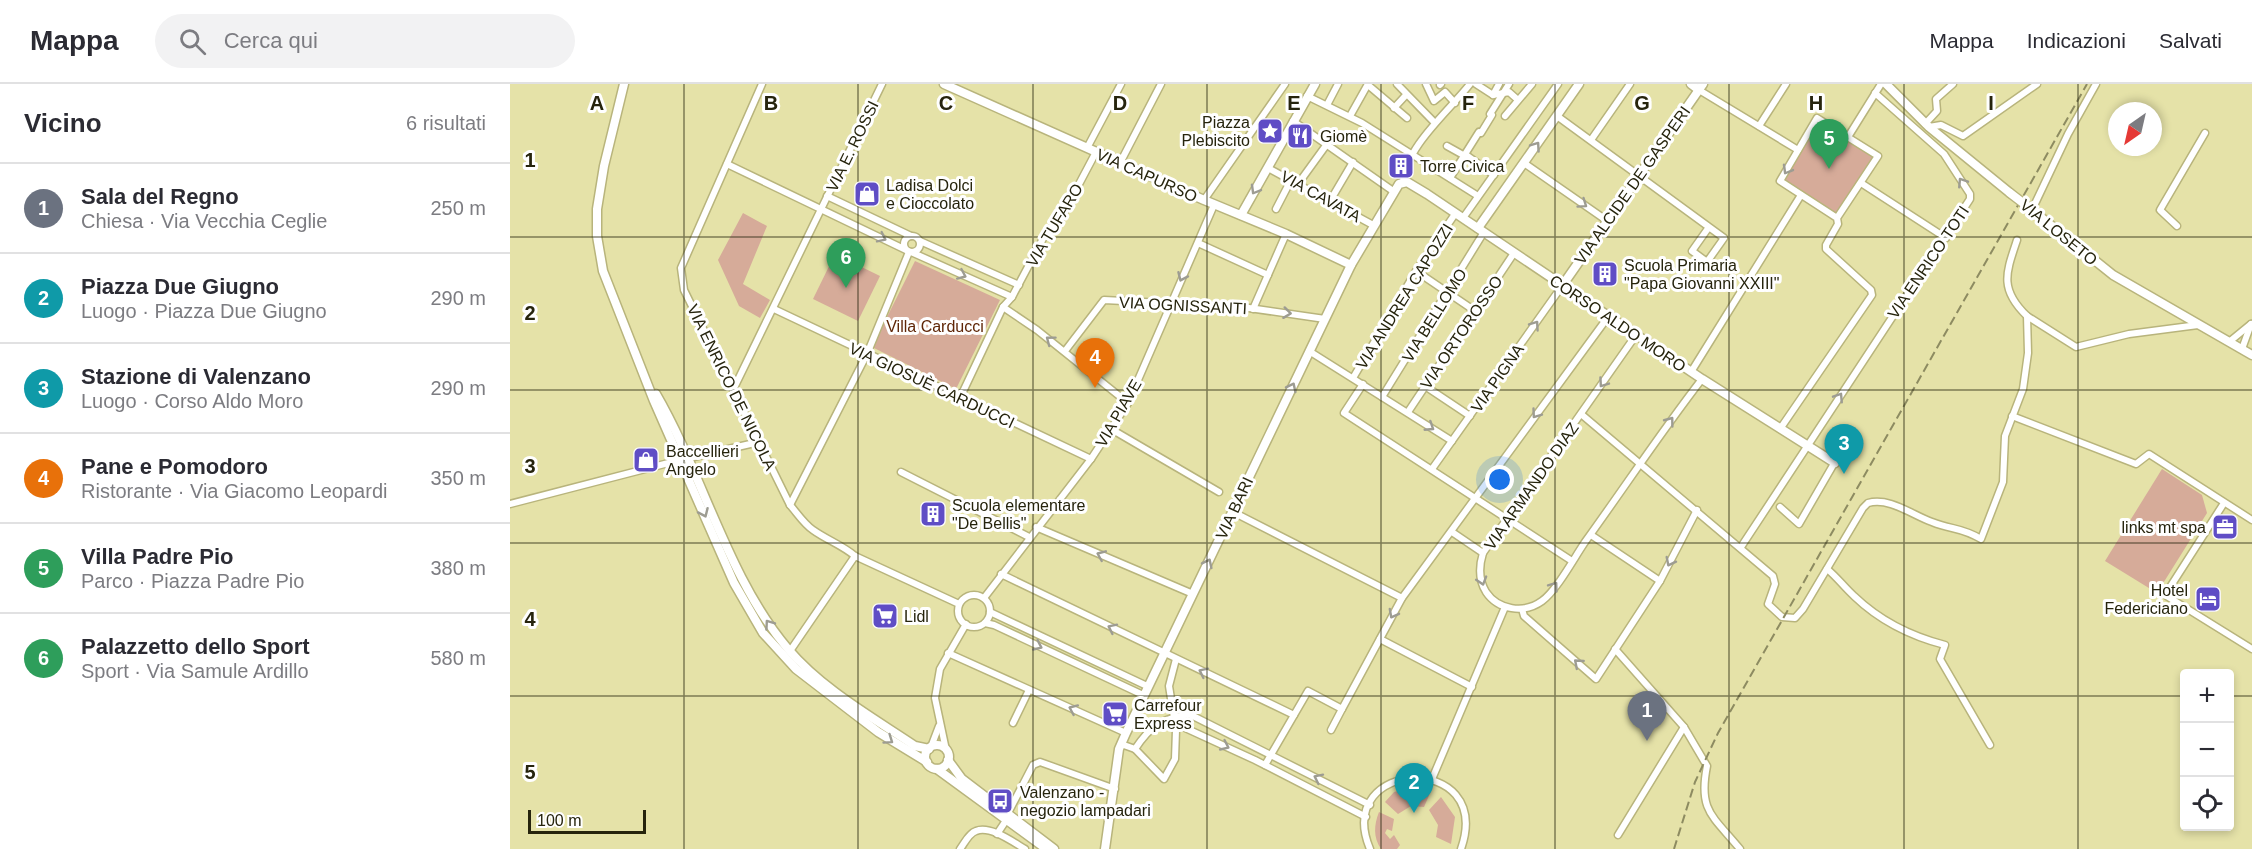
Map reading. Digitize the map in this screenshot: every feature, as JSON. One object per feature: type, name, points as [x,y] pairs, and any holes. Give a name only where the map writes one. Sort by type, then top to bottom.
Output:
[{"type":"street","points":[[624,84],[604,166],[597,209],[597,237],[603,271],[645,374],[684,459],[748,591],[769,625],[790,651],[814,674],[915,746],[930,748],[941,746],[946,750]]},
{"type":"street","points":[[762,84],[727,164],[909,251],[1012,297]]},
{"type":"street","name":"VIA E. ROSSI","points":[[734,390],[882,84]]},
{"type":"street","name":"VIA CAPURSO","points":[[944,84],[1214,205],[1286,234],[1351,265]]},
{"type":"street","name":"VIA TUFARO","points":[[960,398],[1003,308],[1019,285],[1047,231],[1059,222],[1121,84]]},
{"type":"street","points":[[1120,163],[1161,84]]},
{"type":"street","points":[[1204,200],[1285,84]]},
{"type":"street","points":[[1240,215],[1315,84]]},
{"type":"street","points":[[1326,105],[1338,84]]},
{"type":"street","points":[[1350,116],[1368,84],[1407,118]]},
{"type":"street","points":[[1397,84],[1434,122]]},
{"type":"street","points":[[1426,84],[1434,101],[1445,92],[1455,103]]},
{"type":"street","points":[[1403,183],[1404,173],[1423,137],[1470,84]]},
{"type":"street","points":[[1476,84],[1493,95],[1509,92],[1518,100]]},
{"type":"street","points":[[1493,95],[1499,84]]},
{"type":"street","points":[[1450,178],[1466,156],[1509,84]]},
{"type":"street","points":[[1504,116],[1532,84]]},
{"type":"street","name":"VIA ANDREA CAPOZZI","points":[[1353,378],[1416,271],[1494,175],[1558,84]]},
{"type":"street","points":[[1481,230],[1579,84]]},
{"type":"street","points":[[1591,140],[1630,84]]},
{"type":"street","points":[[1691,84],[1701,87],[1798,150]]},
{"type":"street","points":[[1759,126],[1786,84]]},
{"type":"street","points":[[1927,125],[1937,111],[1935,99],[1953,84]]},
{"type":"street","points":[[1927,125],[1938,124],[1960,135],[1966,134],[2037,84]]},
{"type":"street","points":[[2030,208],[2096,84]]},
{"type":"street","points":[[1848,137],[1875,93],[1885,85]]},
{"type":"street","name":"VIA LOSETO","points":[[1885,85],[1927,125],[2113,275],[2252,355]]},
{"type":"street","name":"VIA ALCIDE DE GASPERI","points":[[1562,286],[1638,174],[1701,87]]},
{"type":"street","name":"VIA ENRICO TOTI","points":[[1741,547],[1967,206],[1970,194],[1944,154],[1875,93]]},
{"type":"street","points":[[1394,108],[1406,95]]},
{"type":"street","points":[[1308,96],[1350,116],[1478,196]]},
{"type":"street","points":[[1557,116],[1638,174],[1724,238],[1707,262],[1692,251],[1709,227]]},
{"type":"street","points":[[1780,429],[1871,299],[1871,290],[1826,249],[1827,240],[1838,224],[1837,218],[1878,156],[1817,118],[1780,181],[1837,218]]},
{"type":"street","points":[[1293,121],[1393,191]]},
{"type":"street","points":[[2177,226],[2160,210],[2205,133]]},
{"type":"street","points":[[1298,184],[1327,144]]},
{"type":"street","points":[[1447,146],[1494,175]]},
{"type":"street","points":[[1330,201],[1353,162]]},
{"type":"street","points":[[1524,163],[1606,220]]},
{"type":"street","name":"VIA ENRICO DE NICOLA","points":[[727,164],[681,268],[684,290],[790,504],[813,530],[842,544],[855,556],[959,604]]},
{"type":"street","name":"VIA CAVATA","points":[[1268,168],[1373,225]]},
{"type":"street","points":[[1275,209],[1291,180]]},
{"type":"street","name":"CORSO ALDO MORO","points":[[1403,183],[1407,182],[1481,230],[1691,372],[1834,463]]},
{"type":"street","name":"VIA BARI","points":[[1105,849],[1121,744],[1351,265],[1393,191],[1403,183]]},
{"type":"street","points":[[1861,183],[1946,238]]},
{"type":"street","points":[[1691,372],[1801,195]]},
{"type":"street","points":[[827,196],[1019,285]]},
{"type":"street","name":"VIA PIAVE","points":[[984,597],[1091,459],[1128,403],[1214,205]]},
{"type":"street","points":[[841,218],[846,206]]},
{"type":"street","name":"VIA BELLOMO","points":[[1382,397],[1448,292],[1481,230]]},
{"type":"street","points":[[1253,309],[1286,234]]},
{"type":"street","points":[[790,504],[867,354],[909,251],[904,240],[910,236]]},
{"type":"street","points":[[909,251],[919,249],[920,240]]},
{"type":"street","points":[[2016,240],[2005,276],[2017,306],[2027,316],[2076,347],[2129,334],[2199,325]]},
{"type":"street","points":[[1198,243],[1268,275]]},
{"type":"street","name":"VIA ORTOROSSO","points":[[1408,412],[1514,253]]},
{"type":"street","points":[[1416,271],[1475,311]]},
{"type":"street","points":[[990,287],[996,274]]},
{"type":"street","name":"VIA PIGNA","points":[[1432,469],[1562,286]]},
{"type":"street","name":"VIA OGNISSANTI","points":[[1065,351],[1104,300],[1253,309],[1325,319]]},
{"type":"street","points":[[1003,308],[1065,351],[1128,403]]},
{"type":"street","name":"VIA GIOSUÈ CARDUCCI","points":[[774,309],[1091,459]]},
{"type":"street","points":[[1581,414],[1741,547],[1774,578],[1775,584],[1768,604],[1788,620],[1798,616],[1863,508],[1874,501],[1889,503],[1942,526],[1964,529],[1981,539],[2003,482],[2005,436],[2022,389],[2028,353],[2027,316]]},
{"type":"street","points":[[1331,730],[1402,598],[1608,317]]},
{"type":"street","points":[[2229,342],[2252,323]]},
{"type":"street","points":[[2242,349],[2252,323]]},
{"type":"street","name":"VIA ARMANDO DIAZ","points":[[1505,607],[1489,596],[1484,588],[1479,565],[1483,553],[1636,335]]},
{"type":"street","points":[[1310,351],[1452,441]]},
{"type":"street","points":[[1432,779],[1505,607],[1522,609],[1542,601],[1702,379]]},
{"type":"street","points":[[1363,384],[1344,413],[1572,561]]},
{"type":"street","points":[[1425,386],[1470,416]]},
{"type":"street","points":[[2012,416],[2136,464],[2150,454],[2252,520]]},
{"type":"street","points":[[1111,429],[1219,492]]},
{"type":"street","points":[[510,504],[759,442]]},
{"type":"street","points":[[1780,507],[1799,524],[1843,448]]},
{"type":"street","points":[[684,459],[742,598],[775,647],[819,688],[899,747],[927,762],[1054,849]]},
{"type":"street","points":[[901,472],[1029,537]]},
{"type":"street","points":[[2224,503],[2165,595],[2252,649]]},
{"type":"street","points":[[1522,609],[1524,616],[1596,679],[1660,581],[1697,510]]},
{"type":"street","points":[[1233,512],[1402,598]]},
{"type":"street","points":[[1036,527],[1193,594]]},
{"type":"street","points":[[1452,532],[1483,553]]},
{"type":"street","points":[[1591,534],[1660,581]]},
{"type":"street","points":[[790,651],[855,556]]},
{"type":"street","points":[[1827,569],[1867,607],[1893,626],[1917,637],[1945,645],[1940,659],[1990,745]]},
{"type":"street","points":[[1001,574],[1294,715]]},
{"type":"street","points":[[1143,695],[994,625],[985,623],[975,627],[966,624],[959,618],[959,604],[970,595],[984,597],[990,612],[1148,686]]},
{"type":"street","points":[[985,623],[990,612]]},
{"type":"street","points":[[966,624],[940,669],[935,698],[939,726],[948,760],[962,779],[1047,849]]},
{"type":"street","points":[[1380,639],[1472,687]]},
{"type":"street","points":[[1615,649],[1684,727],[1707,766],[1702,792],[1706,806],[1740,849]]},
{"type":"street","points":[[948,653],[1126,733]]},
{"type":"street","points":[[1121,744],[1135,749],[1164,779],[1175,759],[1174,717],[1169,686],[1176,659]]},
{"type":"street","points":[[1013,723],[1029,690]]},
{"type":"street","points":[[1264,765],[1308,692],[1342,709]]},
{"type":"street","points":[[1135,749],[1147,732],[1162,720],[1189,714],[1370,805]]},
{"type":"street","points":[[1174,717],[1183,727],[1366,817]]},
{"type":"street","points":[[927,762],[939,726]]},
{"type":"street","points":[[1618,836],[1684,727]]},
{"type":"street","points":[[937,769],[944,766],[948,760]]},
{"type":"street","points":[[997,834],[1033,765],[1040,762],[1115,789]]},
{"type":"street","points":[[1371,849],[1365,830],[1370,805],[1378,792],[1394,781],[1413,776],[1432,779],[1452,791],[1462,807],[1466,829],[1461,849]]},
{"type":"street","points":[[960,849],[977,830],[997,834],[1024,849]]},
{"type":"green space","points":[[1817,118],[1878,156],[1837,218],[1780,181]]},
{"type":"green space","points":[[743,213],[767,226],[743,284],[770,300],[760,318],[739,306],[718,260]]},
{"type":"green space","points":[[835,254],[880,276],[858,321],[813,299]]},
{"type":"green space","name":"Villa Carducci","points":[[915,261],[1000,300],[956,389],[872,347]]},
{"type":"green space","points":[[2162,469],[2202,495],[2207,513],[2157,593],[2105,561]]},
{"type":"green space","points":[[1412,787],[1431,791],[1424,807],[1411,806],[1398,814],[1385,802],[1394,792]]},
{"type":"green space","points":[[1441,797],[1455,817],[1451,844],[1436,837],[1438,825],[1429,810]]},
{"type":"green space","points":[[1379,812],[1394,819],[1392,831],[1387,829],[1385,833],[1390,839],[1394,835],[1400,845],[1397,849],[1381,849],[1378,844],[1375,831]]},
{"type":"railway","points":[[1674,849],[1695,782],[1718,733],[2087,84]]},
{"type":"place","name":"Piazza Plebiscito","points":[[1270,131]]},
{"type":"place","name":"Giomè","points":[[1300,136]]},
{"type":"place","name":"Torre Civica","points":[[1401,166]]},
{"type":"place","name":"Villa Padre Pio","points":[[1829,169]]},
{"type":"place","name":"Ladisa Dolci e Cioccolato","points":[[867,194]]},
{"type":"place","name":"Scuola Primaria \"Papa Giovanni XXIII\"","points":[[1605,274]]},
{"type":"place","name":"Palazzetto dello Sport","points":[[846,288]]},
{"type":"place","name":"Pane e Pomodoro","points":[[1095,388]]},
{"type":"place","name":"Baccellieri Angelo","points":[[646,460]]},
{"type":"place","name":"Stazione di Valenzano","points":[[1844,474]]},
{"type":"place","name":"Scuola elementare \"De Bellis\"","points":[[933,514]]},
{"type":"place","name":"links mt spa","points":[[2225,527]]},
{"type":"place","name":"Hotel Federiciano","points":[[2208,599]]},
{"type":"place","name":"Lidl","points":[[885,616]]},
{"type":"place","name":"Carrefour Express","points":[[1115,714]]},
{"type":"place","name":"Sala del Regno","points":[[1647,741]]},
{"type":"place","name":"Valenzano - negozio lampadari","points":[[1000,801]]},
{"type":"place","name":"Piazza Due Giugno","points":[[1414,813]]}]
